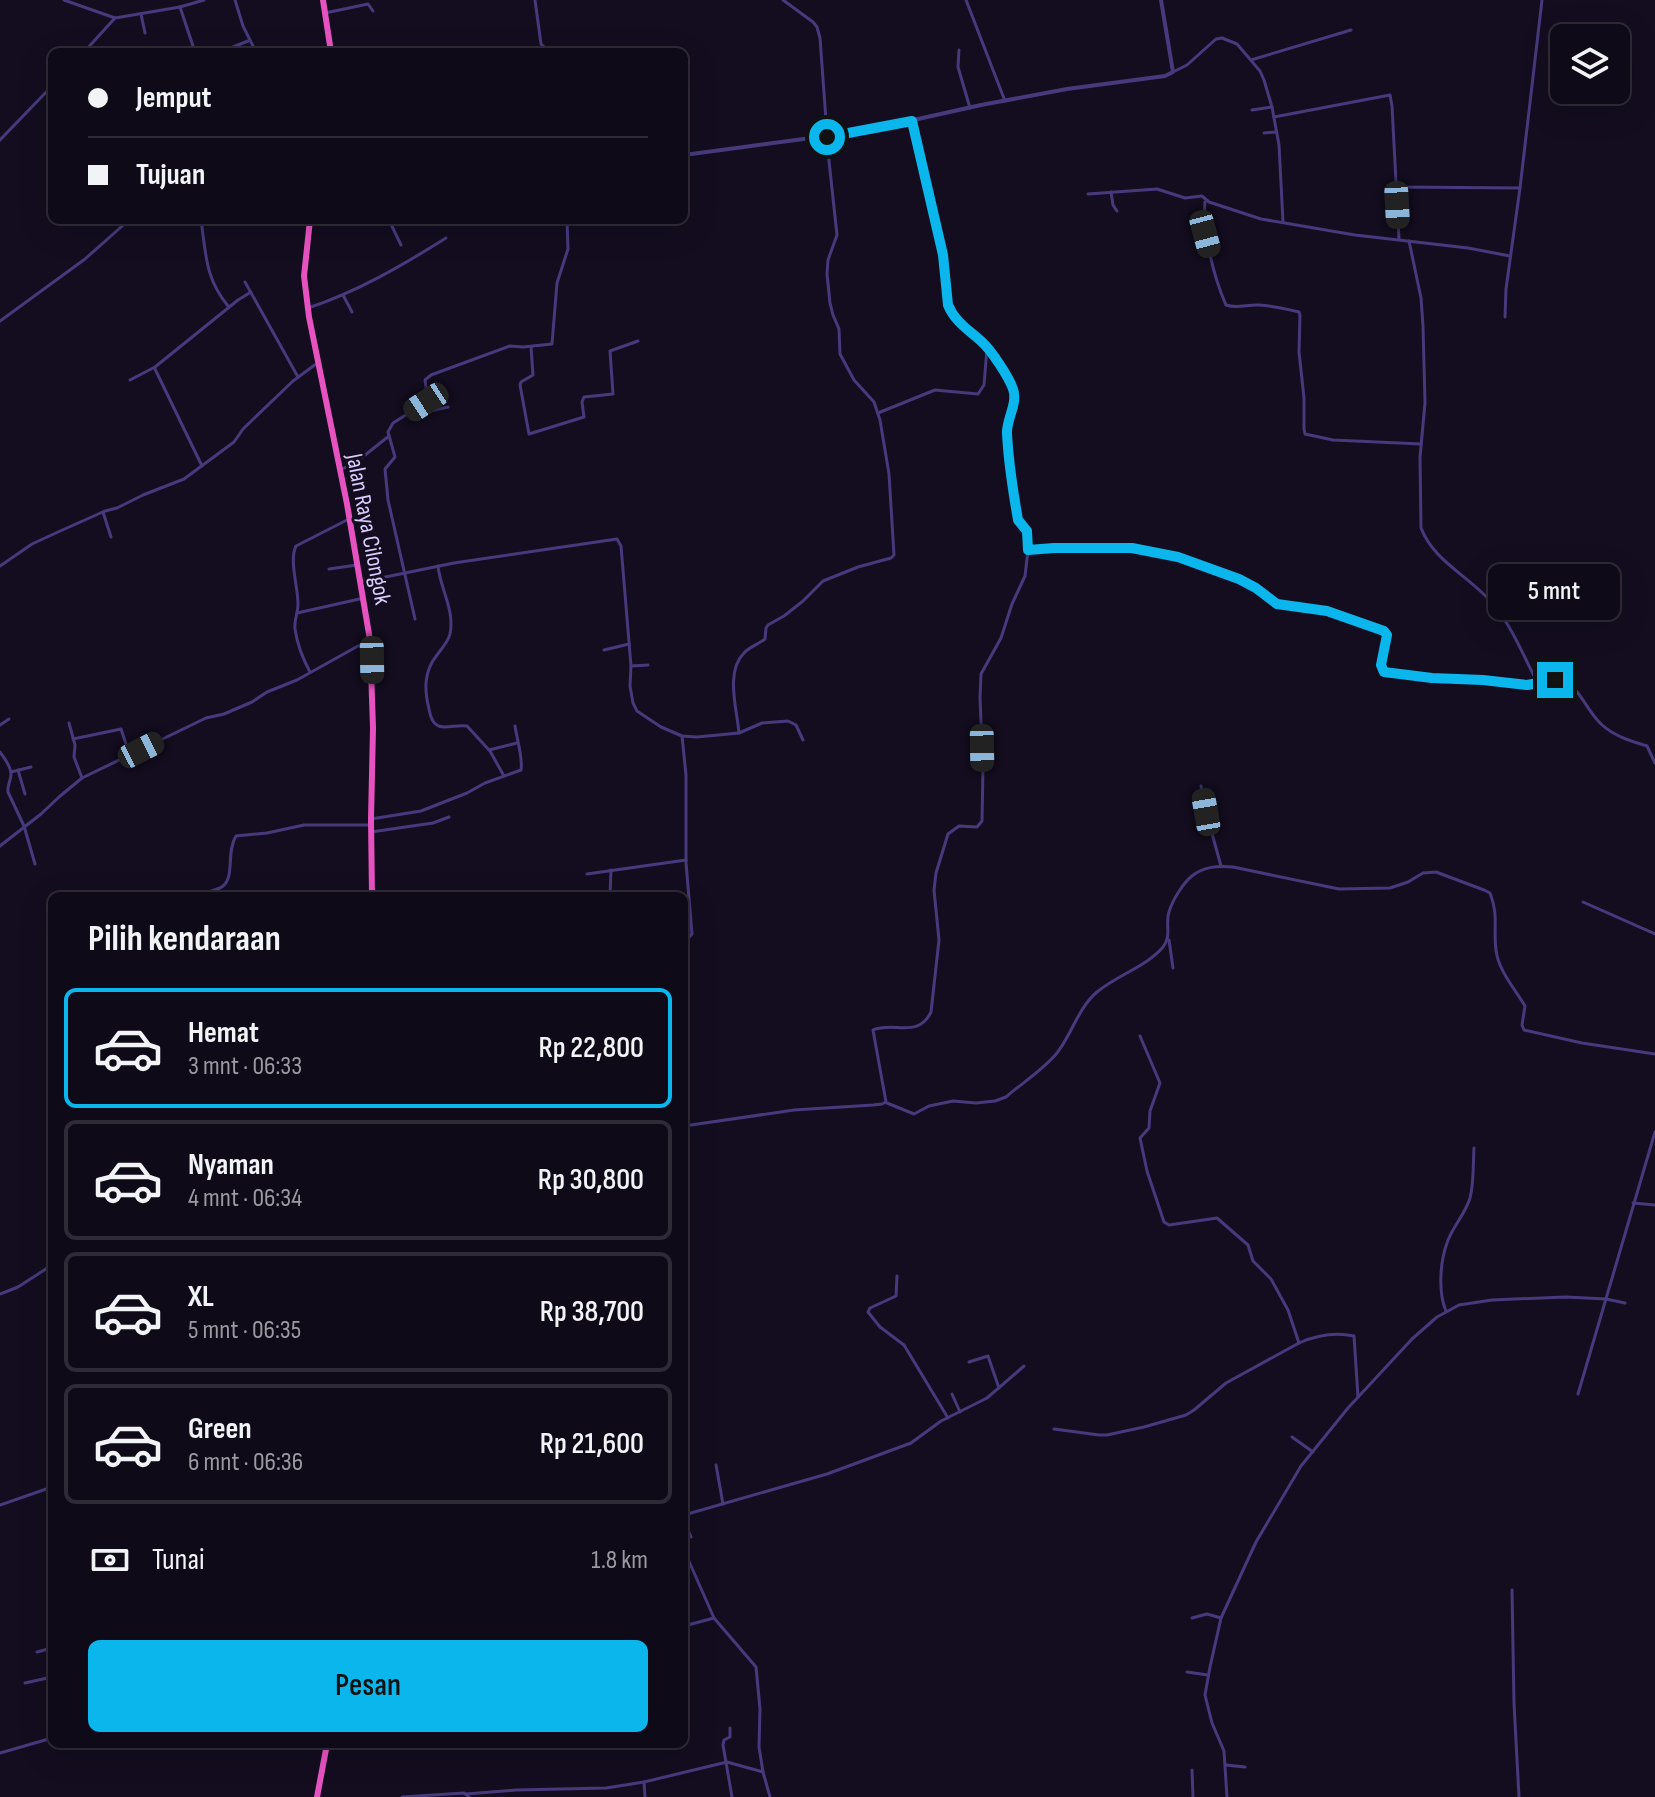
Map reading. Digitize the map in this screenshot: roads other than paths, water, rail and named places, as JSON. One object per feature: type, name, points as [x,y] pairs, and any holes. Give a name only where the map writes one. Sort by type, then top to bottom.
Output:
[{"type":"highway","points":[[323,0],[330,48]]},
{"type":"highway","name":"Jalan Raya Cilongok","points":[[310,224],[304,276],[308,308],[370,640],[372,892]]},
{"type":"highway","points":[[317,1797],[326,1748]]},
{"type":"street","points":[[64,0],[115,18],[204,0]]},
{"type":"street","points":[[235,0],[254,48]]},
{"type":"street","points":[[535,0],[541,44],[545,48]]},
{"type":"street","points":[[739,733],[735,674],[745,651],[765,639],[768,625],[803,601],[823,581],[894,555],[889,474],[878,413],[874,402],[854,380],[840,354],[839,329],[830,303],[828,260],[837,235],[822,52],[817,27],[783,0]]},
{"type":"street","points":[[966,0],[1005,102]]},
{"type":"street","points":[[1161,0],[1173,72]]},
{"type":"street","points":[[1505,317],[1542,0]]},
{"type":"street","points":[[325,13],[368,4],[373,11]]},
{"type":"street","points":[[180,7],[194,48]]},
{"type":"street","points":[[141,14],[145,33]]},
{"type":"street","points":[[88,48],[115,18]]},
{"type":"street","points":[[1251,60],[1351,30]]},
{"type":"street","points":[[688,154],[827,137],[1067,89],[1149,79],[1187,65],[1216,39],[1222,38],[1237,44],[1264,80],[1272,107],[1281,164],[1283,222]]},
{"type":"street","points":[[233,47],[249,40]]},
{"type":"street","points":[[959,50],[958,67],[970,108]]},
{"type":"street","points":[[0,140],[48,90]]},
{"type":"street","points":[[1274,117],[1390,95],[1399,239]]},
{"type":"street","points":[[1252,110],[1272,107]]},
{"type":"street","points":[[886,1102],[873,1030],[878,1027],[920,1026],[931,1012],[939,940],[934,890],[936,873],[948,834],[959,826],[977,827],[982,821],[981,674],[1001,638],[1025,576],[1028,550],[1027,531],[1018,520],[1007,432],[1013,389],[987,347],[965,330],[948,305],[943,255],[912,121]]},
{"type":"street","points":[[1264,133],[1276,132]]},
{"type":"street","points":[[1396,187],[1520,188]]},
{"type":"street","points":[[1088,194],[1157,189],[1185,198],[1202,196],[1205,200],[1261,219],[1510,256]]},
{"type":"street","points":[[1111,191],[1117,211]]},
{"type":"street","points":[[1205,200],[1205,234],[1226,305],[1256,304],[1297,311],[1300,315],[1299,352],[1305,434],[1333,440],[1421,444]]},
{"type":"street","points":[[0,321],[85,259],[124,224]]},
{"type":"street","points":[[202,224],[212,282],[229,307]]},
{"type":"street","points":[[391,224],[401,245]]},
{"type":"street","points":[[415,619],[388,500],[385,469],[395,457],[388,432],[393,423],[426,402],[425,380],[431,375],[510,346],[552,344],[557,283],[568,249],[567,224]]},
{"type":"street","points":[[308,308],[343,295],[446,238]]},
{"type":"street","points":[[1409,241],[1421,298],[1423,326],[1425,403],[1421,444],[1421,528],[1448,565],[1493,603],[1518,642],[1538,684]]},
{"type":"street","points":[[245,282],[298,377]]},
{"type":"street","points":[[130,380],[155,367],[251,292]]},
{"type":"street","points":[[343,295],[352,312]]},
{"type":"street","points":[[531,346],[533,375],[520,385],[529,434],[584,417],[584,397],[613,394],[610,351],[638,341]]},
{"type":"street","points":[[878,413],[935,390],[978,394],[984,385],[987,347]]},
{"type":"street","points":[[0,566],[32,544],[184,479],[234,442],[243,429],[298,377],[318,363]]},
{"type":"street","points":[[155,367],[202,466]]},
{"type":"street","points":[[426,402],[430,411],[448,407]]},
{"type":"street","points":[[340,470],[355,463],[389,436]]},
{"type":"street","points":[[103,512],[111,537]]},
{"type":"street","points":[[310,672],[294,627],[298,594],[293,550],[349,519]]},
{"type":"street","points":[[361,582],[438,566],[617,539],[621,546],[630,686],[637,711],[653,723],[682,736],[739,733],[762,723],[788,721],[796,725],[803,740]]},
{"type":"street","points":[[1028,550],[1132,548],[1178,557],[1239,579],[1277,604],[1327,611],[1384,631],[1387,635],[1381,665],[1384,672],[1527,685],[1555,680],[1571,685],[1601,724],[1618,736],[1647,746],[1655,744]]},
{"type":"street","points":[[329,569],[357,564]]},
{"type":"street","points":[[438,566],[447,598],[450,630],[426,677],[432,720],[438,727],[467,726],[489,750],[504,776]]},
{"type":"street","points":[[297,613],[364,598]]},
{"type":"street","points":[[0,846],[82,778],[206,718],[252,702],[370,640]]},
{"type":"street","points":[[604,650],[629,644]]},
{"type":"street","points":[[631,666],[648,665]]},
{"type":"street","points":[[0,725],[9,719]]},
{"type":"street","points":[[69,723],[75,747],[74,757],[82,778]]},
{"type":"street","points":[[371,825],[421,811],[522,770],[515,726]]},
{"type":"street","points":[[73,739],[121,729],[130,756]]},
{"type":"street","points":[[682,736],[692,934],[688,940]]},
{"type":"street","points":[[489,750],[517,743]]},
{"type":"street","points":[[1647,746],[1655,763]]},
{"type":"street","points":[[0,752],[11,772],[7,788],[24,826],[35,864]]},
{"type":"street","points":[[11,772],[31,767]]},
{"type":"street","points":[[18,770],[25,794]]},
{"type":"street","points":[[1201,786],[1221,866]]},
{"type":"street","points":[[205,892],[222,887],[228,880],[232,843],[236,836],[265,834],[304,825],[433,823],[449,817]]},
{"type":"street","points":[[587,874],[686,860]]},
{"type":"street","points":[[1173,968],[1168,937],[1170,909],[1188,880],[1208,867],[1233,867],[1339,889],[1390,888],[1423,873],[1436,872],[1490,893],[1495,907],[1496,953],[1525,1006],[1524,1030],[1655,1054]]},
{"type":"street","points":[[610,892],[611,870]]},
{"type":"street","points":[[1583,902],[1655,934]]},
{"type":"street","points":[[688,1125],[780,1111],[886,1102],[914,1114],[929,1106],[953,1101],[976,1103],[1006,1097],[1056,1054],[1095,994],[1148,960],[1161,949],[1168,937]]},
{"type":"street","points":[[1140,1036],[1160,1083],[1150,1111],[1149,1128],[1140,1138],[1164,1222],[1169,1225],[1217,1218],[1243,1239],[1249,1246],[1253,1261],[1280,1293],[1299,1343]]},
{"type":"street","points":[[1578,1394],[1655,1132]]},
{"type":"street","points":[[1446,1311],[1442,1280],[1444,1255],[1447,1242],[1469,1202],[1474,1148]]},
{"type":"street","points":[[1633,1203],[1655,1205]]},
{"type":"street","points":[[0,1294],[18,1287],[48,1268]]},
{"type":"street","points":[[897,1276],[896,1296],[870,1308],[868,1312],[880,1327],[904,1345],[948,1418]]},
{"type":"street","points":[[1227,1797],[1224,1751],[1207,1709],[1205,1695],[1208,1675],[1221,1618],[1259,1538],[1301,1466],[1358,1397],[1412,1339],[1446,1311],[1459,1305],[1492,1300],[1566,1297],[1625,1303]]},
{"type":"street","points":[[1054,1429],[1107,1435],[1186,1415],[1226,1383],[1319,1335],[1354,1336],[1358,1397]]},
{"type":"street","points":[[969,1362],[988,1356],[999,1388]]},
{"type":"street","points":[[688,1517],[827,1474],[911,1443],[948,1418],[987,1398],[1024,1366]]},
{"type":"street","points":[[952,1394],[960,1412]]},
{"type":"street","points":[[1292,1437],[1313,1452]]},
{"type":"street","points":[[716,1465],[723,1504]]},
{"type":"street","points":[[0,1505],[48,1488]]},
{"type":"street","points":[[688,1529],[691,1537]]},
{"type":"street","points":[[688,1559],[714,1618],[756,1667],[760,1709],[759,1747],[770,1797]]},
{"type":"street","points":[[1512,1590],[1519,1797]]},
{"type":"street","points":[[1192,1618],[1207,1614],[1221,1618]]},
{"type":"street","points":[[688,1625],[714,1618]]},
{"type":"street","points":[[37,1652],[48,1649]]},
{"type":"street","points":[[1187,1672],[1208,1675]]},
{"type":"street","points":[[25,1683],[48,1678]]},
{"type":"street","points":[[730,1728],[730,1737],[723,1743],[732,1797]]},
{"type":"street","points":[[0,1753],[48,1739]]},
{"type":"street","points":[[402,1797],[606,1788],[727,1762],[763,1772]]},
{"type":"street","points":[[1226,1765],[1245,1767]]},
{"type":"street","points":[[1192,1770],[1193,1797]]},
{"type":"street","points":[[644,1782],[645,1797]]}]
